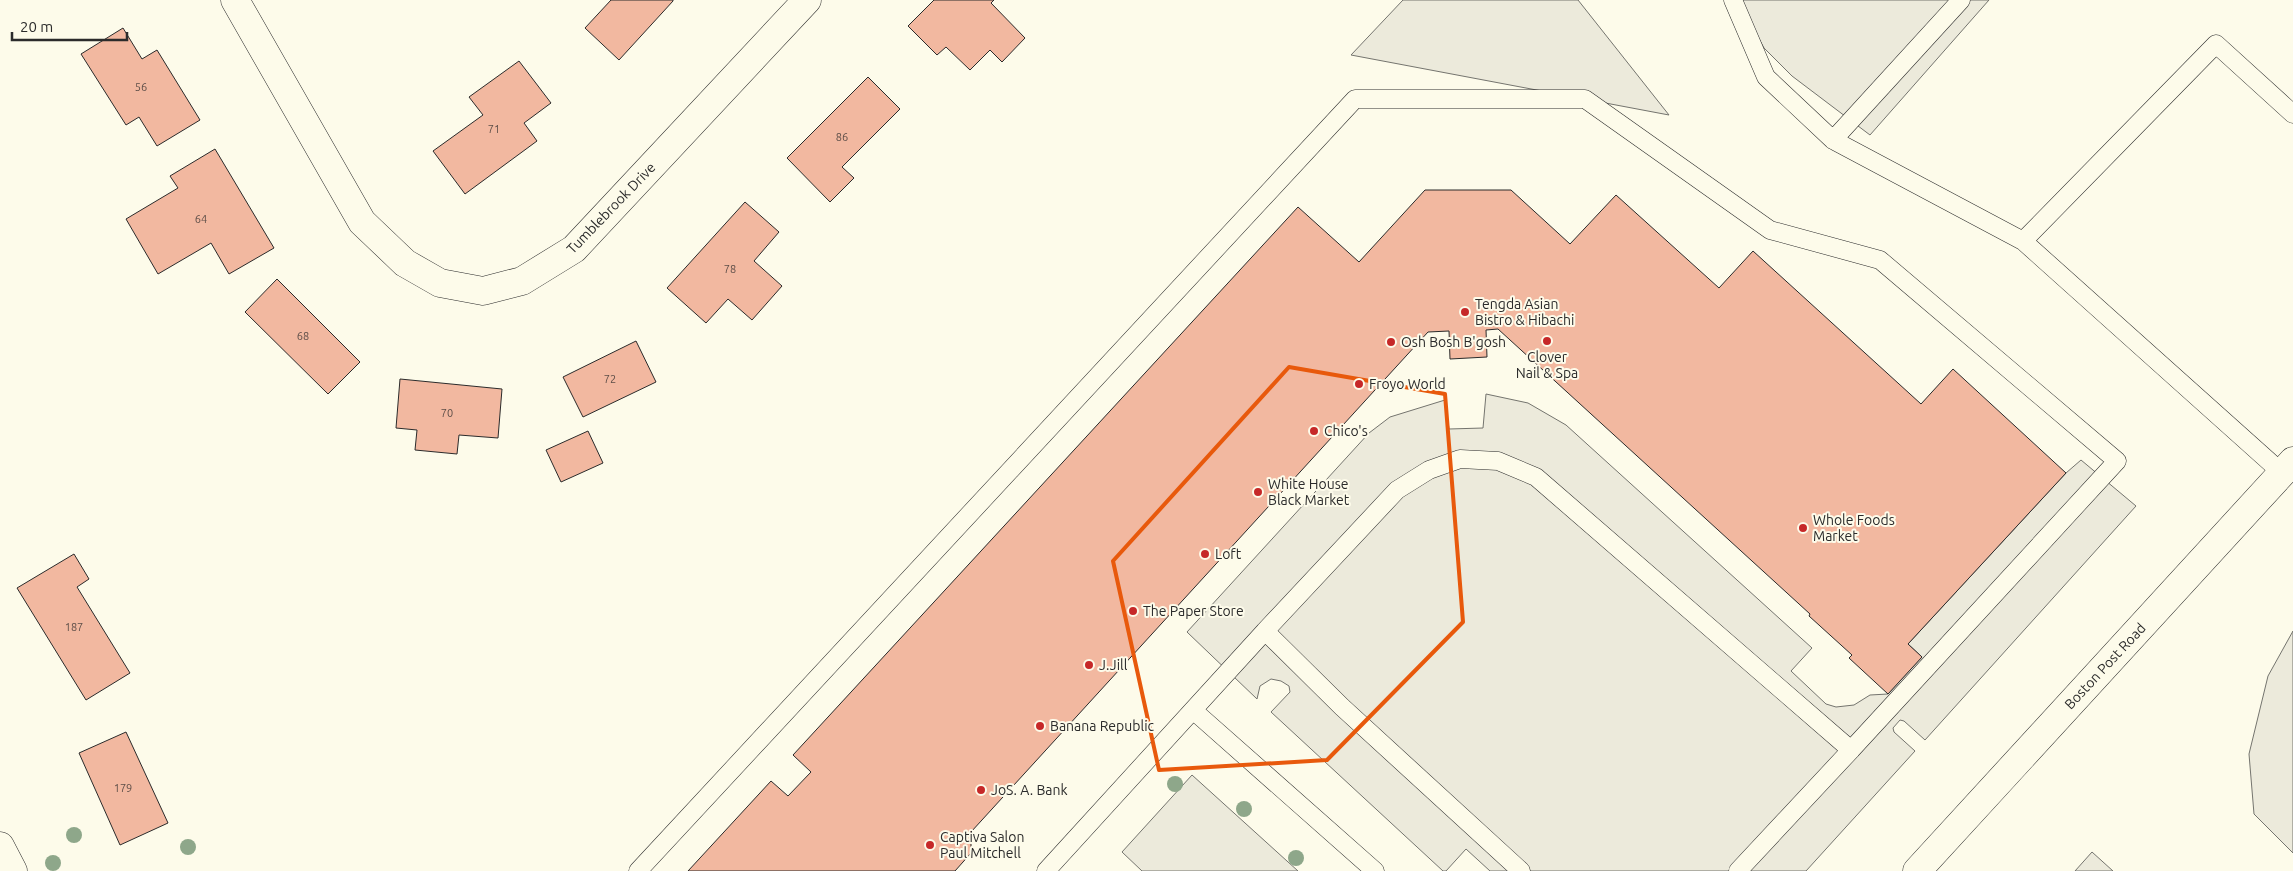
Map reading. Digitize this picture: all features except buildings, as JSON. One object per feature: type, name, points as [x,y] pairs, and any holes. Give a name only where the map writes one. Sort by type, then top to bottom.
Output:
[{"type":"street","name":"Tumblebrook Drive","points":[[235,0],[362,222],[405,263],[440,283],[483,291],[522,281],[574,249],[807,0]]},
{"type":"street","name":"Boston Post Road","points":[[1916,871],[2288,467]]},
{"type":"street","points":[[0,846],[13,871]]},
{"type":"lane","points":[[1733,0],[1766,77],[1833,140],[2023,240],[2288,467]]},
{"type":"lane","points":[[1833,140],[1961,0]]},
{"type":"lane","points":[[2023,240],[2216,44],[2293,114]]},
{"type":"lane","points":[[638,871],[1354,99],[1585,99],[1770,230],[1880,260],[2117,461],[1738,871]]},
{"type":"lane","points":[[1046,871],[1265,631],[1397,490],[1429,470],[1460,459],[1498,461],[1536,477],[1851,750]]},
{"type":"lane","points":[[1265,631],[1504,864],[1521,871]]},
{"type":"lane","points":[[1194,710],[1375,871]]},
{"type":"highlighted area","points":[[1289,367],[1445,394],[1463,622],[1327,760],[1159,770],[1113,561]]},
{"type":"shaded area","points":[[1403,0],[1578,0],[1669,115],[1351,55]]},
{"type":"shaded area","points":[[1738,0],[1989,0],[1870,135],[1792,76],[1764,48]]},
{"type":"shaded area","points":[[1486,394],[1528,403],[1566,425],[1812,648],[1791,671],[1826,704],[1836,707],[1854,705],[1870,695],[1888,694],[1922,657],[1908,644],[2066,473],[2081,460],[2136,506],[1925,740],[1904,721],[1900,720],[1893,728],[1894,732],[1915,751],[1806,871],[1490,871],[1466,849],[1446,871],[1443,871],[1271,712],[1290,692],[1289,686],[1281,681],[1271,679],[1260,686],[1257,699],[1187,632],[1369,433],[1390,417],[1445,400],[1449,429],[1483,428]]},
{"type":"shaded area","points":[[2293,631],[2293,853],[2254,814],[2249,754],[2268,676]]},
{"type":"shaded area","points":[[1192,775],[1298,871],[1142,871],[1122,852]]},
{"type":"shaded area","points":[[2092,852],[2113,871],[2075,871]]},
{"type":"place","name":"Tengda Asian Bistro & Hibachi","points":[[1465,312]]},
{"type":"place","name":"Clover Nail & Spa","points":[[1547,341]]},
{"type":"place","name":"Osh Bosh B'gosh","points":[[1391,342]]},
{"type":"place","name":"Froyo World","points":[[1359,384]]},
{"type":"place","name":"Chico's","points":[[1314,431]]},
{"type":"place","name":"White House Black Market","points":[[1258,492]]},
{"type":"place","name":"Whole Foods Market","points":[[1803,528]]},
{"type":"place","name":"Loft","points":[[1205,554]]},
{"type":"place","name":"The Paper Store","points":[[1133,611]]},
{"type":"place","name":"J.Jill","points":[[1089,665]]},
{"type":"place","name":"Banana Republic","points":[[1040,726]]},
{"type":"place","name":"JoS. A. Bank","points":[[981,790]]},
{"type":"place","name":"Captiva Salon Paul Mitchell","points":[[930,845]]}]
